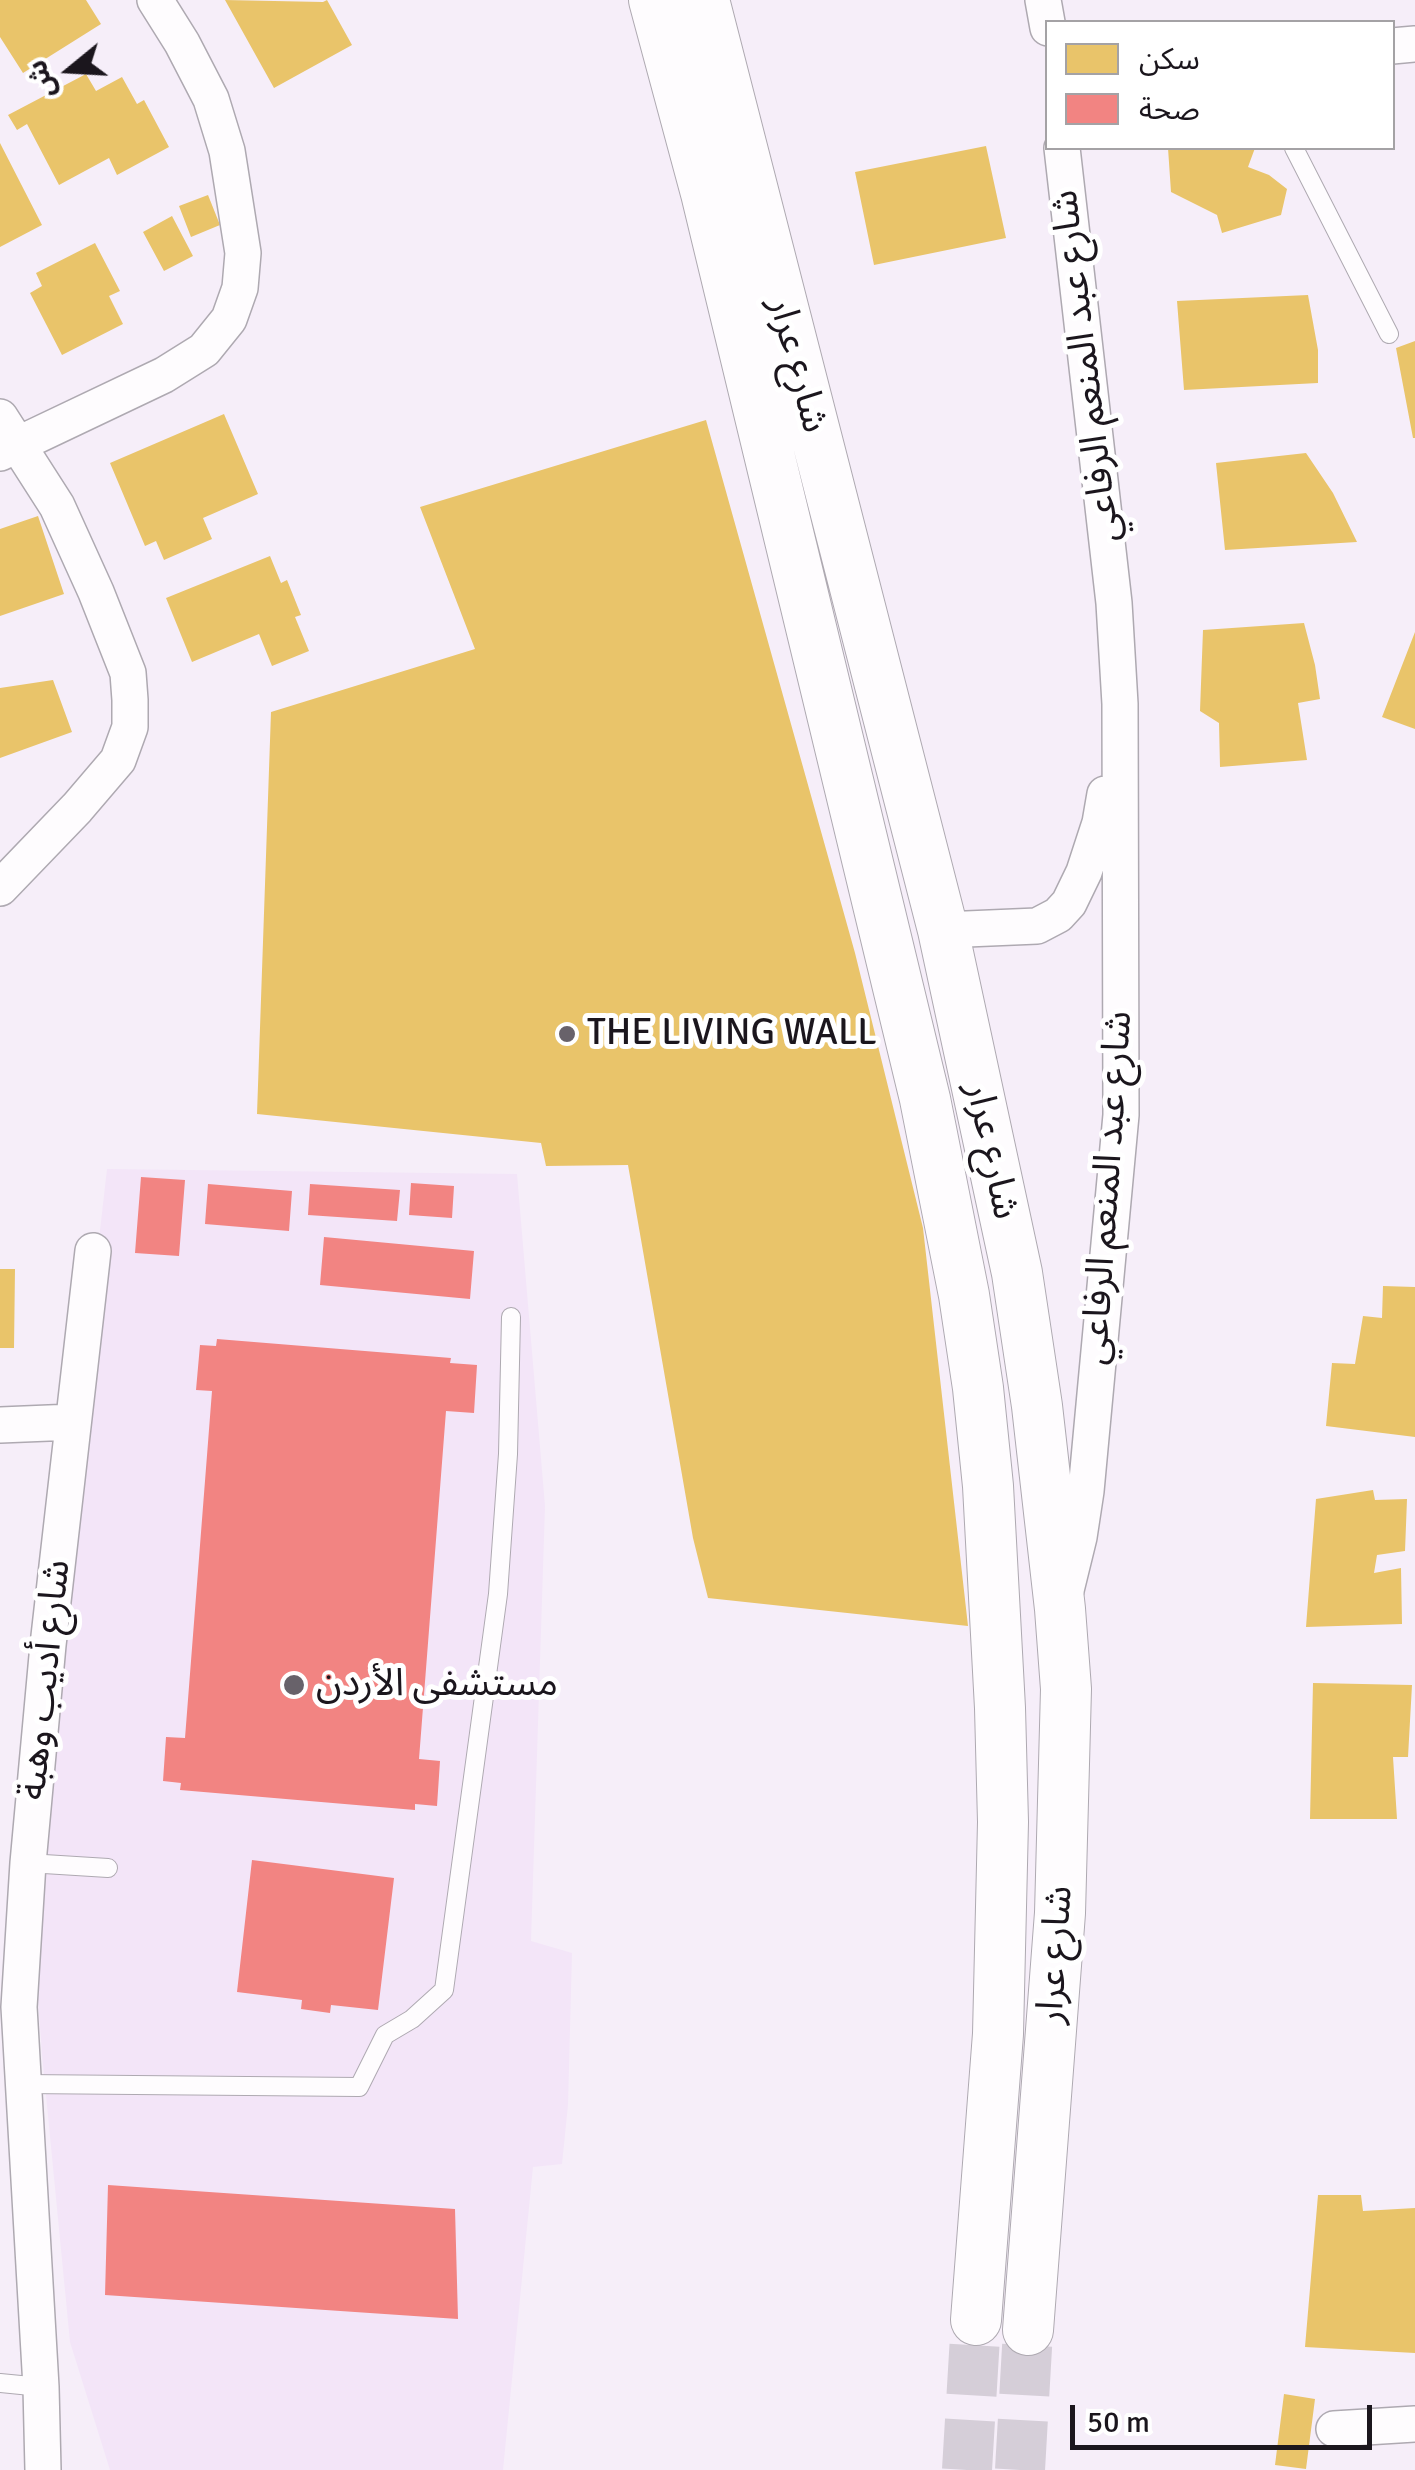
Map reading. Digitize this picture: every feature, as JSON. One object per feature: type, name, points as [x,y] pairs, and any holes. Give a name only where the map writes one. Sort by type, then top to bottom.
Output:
[{"type":"main road","name":"شارع عرار","points":[[654,0],[706,193],[925,1099],[975,1370],[988,1486],[1002,1822],[998,2034],[976,2320]]},
{"type":"main road","name":"شارع عرار","points":[[704,0],[943,930],[1017,1273],[1037,1406],[1066,1689],[1060,1913],[1028,2330]]},
{"type":"street","points":[[0,888],[118,760],[130,727],[128,673],[114,632],[57,506],[6,438],[164,375],[204,350],[230,320],[240,288],[243,253],[227,151],[211,99],[155,0]]},
{"type":"street","name":"شارع عبد المنعم الرفاعي","points":[[1060,1610],[1071,1575],[1086,1491],[1121,1115],[1120,704],[1114,603],[1062,150]]},
{"type":"street","name":"شارع عبد المنعم الرفاعي","points":[[943,930],[1037,926],[1058,915],[1069,903],[1100,824],[1120,704]]},
{"type":"street","name":"شارع أديب وهبة","points":[[43,2470],[42,2387],[11,2084],[48,1645],[93,1251]]},
{"type":"street","points":[[0,1425],[74,1422]]},
{"type":"street","points":[[1334,2429],[1415,2424]]},
{"type":"lane","points":[[1295,150],[1389,334]]},
{"type":"lane","points":[[11,2084],[359,2087],[384,2035],[412,2019],[444,1990],[498,1594],[508,1454],[511,1317]]},
{"type":"lane","points":[[28,1863],[108,1868]]},
{"type":"lane","points":[[0,2383],[42,2387]]},
{"type":"shaded area","name":"مستشفى الأردن","points":[[107,1169],[517,1174],[545,1506],[531,1941],[572,1953],[568,2105],[562,2164],[533,2167],[503,2470],[110,2470],[70,2342],[28,1863]]},
{"type":"building: سكن","points":[[0,0],[86,0],[101,24],[23,73],[0,37]]},
{"type":"building: سكن","points":[[225,0],[327,0],[352,45],[274,88]]},
{"type":"building: سكن","points":[[86,74],[96,91],[122,77],[137,104],[144,100],[169,147],[117,175],[109,158],[59,185],[27,124],[17,130],[8,115]]},
{"type":"building: سكن","points":[[0,143],[42,225],[0,247]]},
{"type":"building: سكن","points":[[986,146],[1006,238],[874,265],[855,172]]},
{"type":"building: سكن","points":[[1168,150],[1254,150],[1248,167],[1269,175],[1287,189],[1281,215],[1222,233],[1217,215],[1171,192]]},
{"type":"building: سكن","points":[[208,195],[220,225],[191,237],[179,206]]},
{"type":"building: سكن","points":[[172,216],[193,256],[164,271],[143,232]]},
{"type":"building: سكن","points":[[95,243],[120,291],[109,296],[123,324],[62,355],[30,293],[42,286],[36,273]]},
{"type":"building: سكن","points":[[1308,295],[1318,350],[1318,383],[1184,390],[1177,301]]},
{"type":"building: سكن","points":[[1415,341],[1415,438],[1413,438],[1396,348]]},
{"type":"building: سكن","points":[[224,414],[258,494],[203,518],[212,539],[164,560],[156,541],[145,546],[110,463]]},
{"type":"building: سكن","name":"THE LIVING WALL","points":[[706,420],[855,953],[923,1228],[968,1626],[708,1598],[693,1538],[628,1165],[546,1166],[541,1143],[257,1114],[271,712],[475,649],[420,507]]},
{"type":"building: سكن","points":[[1306,453],[1333,493],[1357,542],[1225,550],[1216,463]]},
{"type":"building: سكن","points":[[38,516],[64,594],[0,616],[0,529]]},
{"type":"building: سكن","points":[[270,556],[281,583],[287,580],[301,615],[295,617],[309,651],[272,666],[259,634],[192,662],[166,598]]},
{"type":"building: سكن","points":[[1304,623],[1320,699],[1298,703],[1307,760],[1220,767],[1219,723],[1200,711],[1203,630]]},
{"type":"building: سكن","points":[[1415,632],[1415,729],[1382,717]]},
{"type":"building: سكن","points":[[53,680],[72,732],[0,758],[0,688]]},
{"type":"building: سكن","points":[[0,1269],[15,1269],[14,1348],[0,1348]]},
{"type":"building: سكن","points":[[1383,1286],[1415,1287],[1415,1437],[1326,1426],[1332,1363],[1355,1364],[1363,1316],[1382,1318]]},
{"type":"building: سكن","points":[[1373,1490],[1375,1500],[1407,1499],[1405,1551],[1377,1555],[1374,1573],[1401,1568],[1402,1624],[1306,1627],[1316,1499]]},
{"type":"building: سكن","points":[[1313,1683],[1412,1685],[1408,1757],[1393,1757],[1397,1819],[1310,1819]]},
{"type":"building: سكن","points":[[1318,2195],[1361,2195],[1363,2211],[1415,2208],[1415,2353],[1305,2347]]},
{"type":"building: سكن","points":[[1284,2394],[1315,2399],[1306,2469],[1275,2465]]},
{"type":"building: صحة","points":[[141,1177],[185,1180],[179,1256],[135,1253]]},
{"type":"building: صحة","points":[[411,1183],[454,1186],[452,1218],[409,1215]]},
{"type":"building: صحة","points":[[208,1184],[292,1191],[289,1231],[205,1224]]},
{"type":"building: صحة","points":[[310,1184],[400,1190],[397,1221],[308,1215]]},
{"type":"building: صحة","points":[[324,1237],[474,1251],[470,1299],[320,1285]]},
{"type":"building: صحة","points":[[217,1339],[451,1358],[450,1363],[477,1365],[474,1413],[446,1411],[419,1759],[440,1761],[437,1806],[415,1804],[415,1810],[180,1790],[181,1783],[163,1781],[166,1737],[185,1738],[212,1391],[196,1390],[200,1345],[216,1346]]},
{"type":"building: صحة","points":[[252,1860],[394,1878],[378,2010],[331,2005],[330,2013],[301,2009],[302,2000],[237,1992]]},
{"type":"building: صحة","points":[[108,2185],[455,2209],[458,2319],[105,2295]]},
{"type":"tunnel","points":[[967,2470],[976,2320]]},
{"type":"tunnel","points":[[1020,2470],[1028,2330]]},
{"type":"place","name":"THE LIVING WALL","points":[[567,1034]]},
{"type":"place","name":"مستشفى الأردن","points":[[294,1685]]}]
